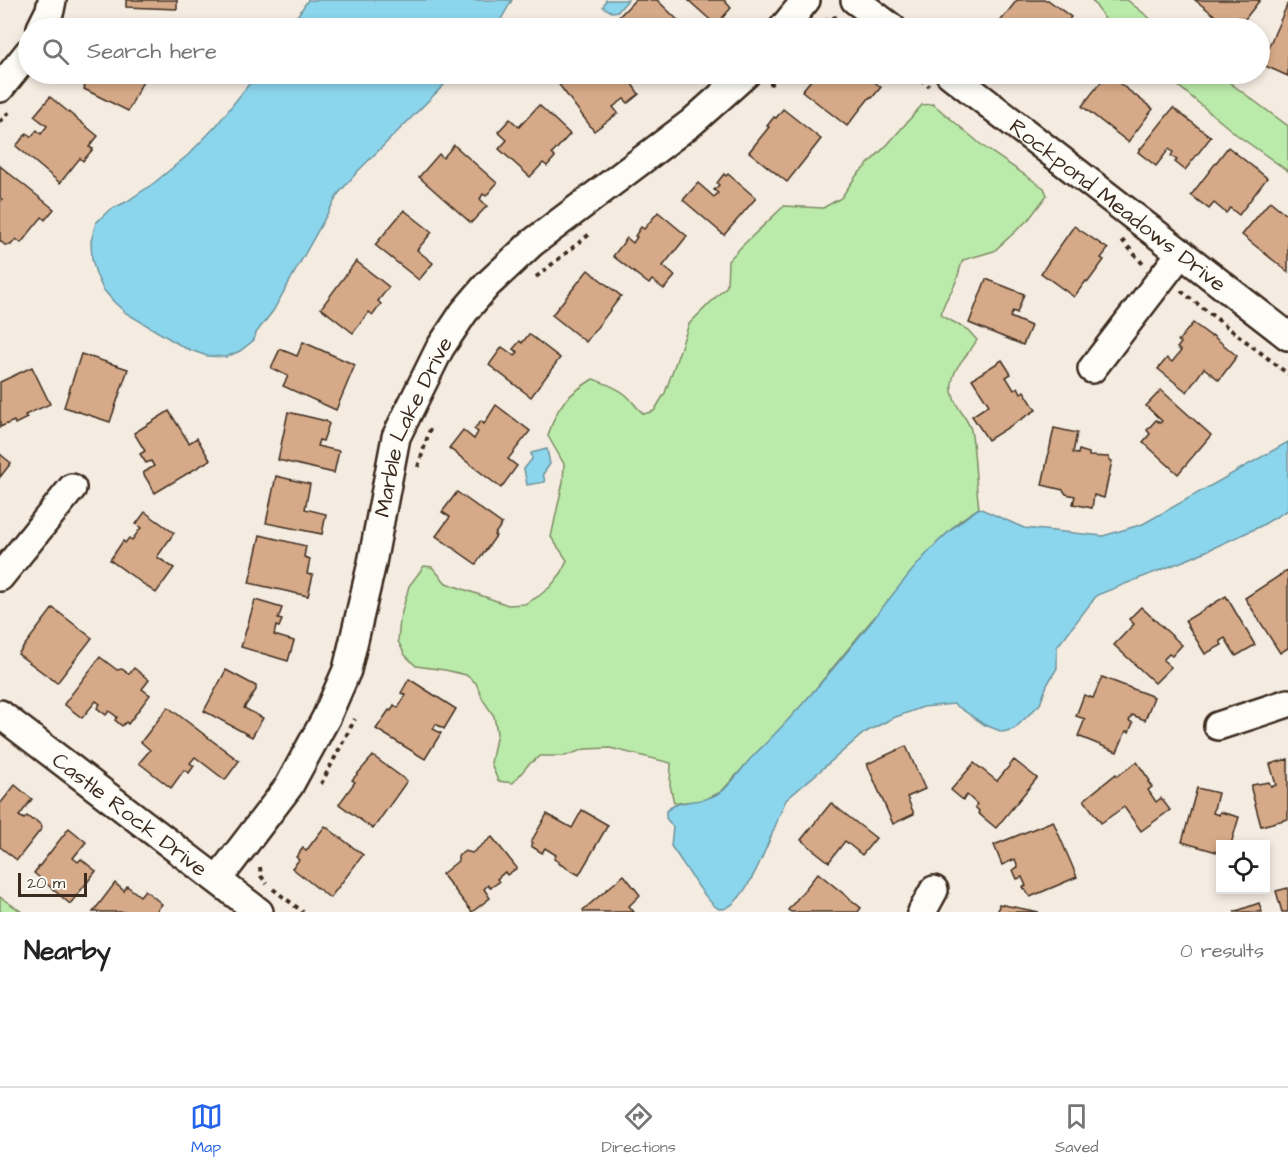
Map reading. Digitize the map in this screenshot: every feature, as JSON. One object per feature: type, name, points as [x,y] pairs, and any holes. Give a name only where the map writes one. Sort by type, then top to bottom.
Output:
[{"type":"street","points":[[46,18],[52,0]]},
{"type":"street","points":[[791,18],[806,0]]},
{"type":"street","points":[[851,11],[868,18]]},
{"type":"street","points":[[0,88],[18,66]]},
{"type":"street","name":"Marble Lake Drive","points":[[218,879],[289,786],[326,718],[347,670],[372,563],[396,437],[440,348],[464,312],[487,285],[532,243],[691,123],[752,84]]},
{"type":"street","name":"Rockpond Meadows Drive","points":[[963,84],[1288,336]]},
{"type":"street","points":[[1092,369],[1181,254]]},
{"type":"street","points":[[0,578],[72,488]]},
{"type":"street","points":[[1218,726],[1288,703]]},
{"type":"street","name":"Castle Rock Drive","points":[[0,714],[259,912]]},
{"type":"path","points":[[833,18],[851,11]]},
{"type":"path","points":[[528,282],[597,228]]},
{"type":"path","points":[[417,473],[433,419]]},
{"type":"path","points":[[316,792],[351,730],[359,709]]},
{"type":"path","points":[[262,862],[260,869],[265,882],[303,912]]},
{"type":"green space","points":[[1092,0],[1127,0],[1150,18],[1104,18]]},
{"type":"green space","points":[[1176,84],[1231,84],[1288,126],[1288,171],[1237,135]]},
{"type":"green space","points":[[933,104],[984,147],[1044,188],[1047,195],[1029,219],[994,251],[963,260],[941,315],[968,330],[977,340],[955,371],[952,390],[953,397],[971,430],[979,508],[959,521],[871,621],[790,720],[721,792],[701,801],[674,803],[670,785],[671,763],[610,748],[585,749],[565,756],[540,756],[528,765],[513,783],[498,781],[491,763],[497,733],[494,716],[483,700],[476,683],[466,675],[416,666],[405,655],[398,641],[400,619],[409,586],[424,566],[432,567],[446,583],[508,605],[525,604],[550,587],[562,572],[567,560],[551,537],[563,482],[564,464],[548,436],[555,416],[564,402],[593,379],[622,392],[644,414],[654,411],[665,393],[689,324],[727,286],[728,261],[784,206],[823,208],[841,198],[856,176],[922,105]]},
{"type":"green space","points":[[0,897],[22,912],[0,912]]},
{"type":"water","points":[[308,0],[512,0],[502,18],[296,18]]},
{"type":"water","points":[[606,0],[628,0],[618,11],[612,12],[603,7]]},
{"type":"water","points":[[249,84],[445,84],[339,193],[273,311],[256,333],[254,340],[240,351],[226,357],[207,356],[185,348],[126,313],[103,289],[92,259],[91,241],[96,223],[109,210],[126,202],[154,183],[188,155],[216,126]]},
{"type":"water","points":[[1288,442],[1288,510],[1259,527],[1191,558],[1097,595],[1057,647],[1057,668],[1040,704],[1014,729],[1003,732],[985,725],[954,704],[923,707],[893,718],[864,733],[786,800],[751,880],[730,906],[719,909],[701,890],[671,846],[673,827],[666,818],[666,811],[678,804],[707,798],[721,792],[815,690],[921,560],[963,520],[979,508],[1024,528],[1103,536],[1143,524]]},
{"type":"water","points":[[547,449],[550,464],[543,474],[545,482],[527,485],[524,469],[532,459],[531,453]]},
{"type":"building","points":[[126,0],[177,0],[177,9],[126,7]]},
{"type":"building","points":[[635,0],[657,0],[676,18],[618,18]]},
{"type":"building","points":[[688,0],[724,0],[731,8],[722,18],[708,18]]},
{"type":"building","points":[[1017,0],[1048,0],[1071,17],[1070,18],[1003,18]]},
{"type":"building","points":[[1195,0],[1260,0],[1246,18],[1218,18]]},
{"type":"building","points":[[1288,3],[1288,76],[1270,68],[1270,44]]},
{"type":"building","points":[[142,84],[128,111],[84,89],[83,85]]},
{"type":"building","points":[[559,84],[632,84],[639,94],[628,103],[624,99],[613,107],[618,113],[594,131]]},
{"type":"building","points":[[808,84],[877,84],[881,87],[847,126],[802,91]]},
{"type":"building","points":[[1099,84],[1120,84],[1153,109],[1128,142],[1082,106]]},
{"type":"building","points":[[50,97],[98,136],[89,147],[93,149],[83,161],[80,158],[60,183],[16,146],[27,133],[31,137],[37,130],[41,134],[47,126],[34,116]]},
{"type":"building","points":[[539,105],[570,134],[552,154],[555,157],[547,166],[543,163],[530,177],[499,149],[507,140],[498,132],[510,119],[519,127]]},
{"type":"building","points":[[1173,108],[1211,137],[1185,170],[1175,162],[1177,160],[1171,156],[1173,152],[1169,149],[1156,166],[1138,152]]},
{"type":"building","points":[[783,109],[821,139],[787,182],[749,152],[774,117],[776,118]]},
{"type":"building","points":[[454,145],[497,183],[486,196],[483,194],[480,199],[487,206],[471,223],[419,177],[439,154],[443,158]]},
{"type":"building","points":[[1228,147],[1267,178],[1239,215],[1230,208],[1226,213],[1214,203],[1209,209],[1191,195]]},
{"type":"building","points":[[0,166],[54,209],[45,220],[42,217],[21,243],[16,239],[11,245],[5,245],[0,241],[0,202],[2,200],[0,198]]},
{"type":"building","points":[[724,174],[726,176],[728,174],[756,198],[724,235],[683,200],[698,183],[714,197],[718,193],[714,190],[719,185],[717,183]]},
{"type":"building","points":[[1270,201],[1288,216],[1288,272],[1242,235]]},
{"type":"building","points":[[404,210],[432,232],[417,250],[433,263],[419,280],[375,245]]},
{"type":"building","points":[[658,212],[687,236],[663,266],[675,276],[664,289],[652,280],[649,284],[613,256],[627,238],[633,243],[641,227],[644,229]]},
{"type":"building","points":[[1074,226],[1108,249],[1101,258],[1104,260],[1074,297],[1041,273]]},
{"type":"building","points":[[356,261],[389,287],[378,301],[381,304],[373,315],[369,312],[353,333],[321,308]]},
{"type":"building","points":[[588,270],[621,296],[586,342],[552,315]]},
{"type":"building","points":[[986,279],[1024,294],[1017,313],[1013,311],[1010,317],[1031,326],[1023,345],[969,323]]},
{"type":"building","points":[[1193,323],[1212,335],[1237,356],[1219,380],[1204,368],[1187,392],[1158,369],[1167,358],[1172,362],[1181,351],[1177,348],[1181,343],[1178,341]]},
{"type":"building","points":[[529,334],[560,358],[531,397],[489,365],[502,347],[515,356],[518,352],[513,349]]},
{"type":"building","points":[[303,342],[355,365],[336,410],[283,386],[288,376],[271,368],[280,349],[297,356]]},
{"type":"building","points":[[81,354],[128,369],[110,422],[64,407]]},
{"type":"building","points":[[1002,360],[1011,374],[1006,377],[1014,390],[1018,387],[1021,393],[1024,391],[1036,410],[988,440],[972,416],[989,405],[972,379]]},
{"type":"building","points":[[32,367],[50,404],[25,415],[27,418],[15,424],[14,421],[0,427],[0,382]]},
{"type":"building","points":[[1161,390],[1211,435],[1178,474],[1143,442],[1150,434],[1147,430],[1156,420],[1160,423],[1162,421],[1146,406]]},
{"type":"building","points":[[496,405],[530,431],[508,459],[517,466],[501,488],[449,448],[463,430],[474,439],[478,432],[474,429],[481,421],[484,424]]},
{"type":"building","points":[[169,411],[189,443],[197,438],[210,460],[155,493],[143,473],[154,466],[151,461],[146,463],[140,454],[145,451],[134,433]]},
{"type":"building","points":[[288,412],[326,421],[329,424],[323,441],[319,440],[317,446],[339,451],[334,473],[278,460]]},
{"type":"building","points":[[1054,428],[1077,433],[1073,453],[1078,454],[1079,450],[1089,453],[1089,456],[1109,457],[1112,461],[1104,498],[1094,495],[1092,508],[1073,504],[1075,496],[1066,494],[1063,490],[1042,485]]},
{"type":"building","points":[[0,454],[11,463],[0,477]]},
{"type":"building","points":[[276,476],[310,484],[305,509],[326,514],[322,534],[266,523]]},
{"type":"building","points":[[457,492],[502,524],[476,564],[436,536],[450,517],[442,512]]},
{"type":"building","points":[[145,512],[174,533],[157,557],[174,568],[156,593],[110,560],[123,541],[125,543],[129,538],[132,540],[141,528],[136,524]]},
{"type":"building","points":[[260,535],[306,546],[304,557],[310,559],[307,574],[313,575],[308,596],[249,583]]},
{"type":"building","points":[[1288,570],[1288,648],[1280,653],[1245,598]]},
{"type":"building","points":[[1226,596],[1255,645],[1236,656],[1225,638],[1220,641],[1222,645],[1205,654],[1185,621]]},
{"type":"building","points":[[255,600],[282,608],[278,619],[282,620],[279,627],[276,626],[274,635],[294,641],[288,661],[241,647]]},
{"type":"building","points":[[1141,607],[1182,645],[1172,656],[1169,654],[1163,660],[1171,667],[1155,683],[1114,645],[1134,624],[1129,619]]},
{"type":"building","points":[[53,608],[92,638],[57,683],[18,654]]},
{"type":"building","points":[[100,657],[117,670],[122,669],[129,674],[134,668],[149,680],[142,689],[150,695],[128,724],[126,722],[122,726],[115,720],[117,717],[109,711],[106,715],[97,708],[100,704],[96,701],[82,718],[64,704]]},
{"type":"building","points":[[226,670],[256,686],[256,690],[244,708],[263,718],[252,737],[204,711]]},
{"type":"building","points":[[1102,677],[1154,697],[1145,720],[1132,715],[1129,721],[1133,723],[1129,732],[1126,731],[1117,752],[1078,736],[1085,719],[1076,716],[1084,695],[1093,698]]},
{"type":"building","points":[[409,679],[456,709],[444,729],[436,724],[433,729],[441,733],[425,759],[376,729],[394,705],[398,708],[406,695],[401,693]]},
{"type":"building","points":[[168,707],[239,761],[225,780],[195,757],[190,763],[194,766],[189,773],[184,770],[171,788],[139,763],[150,750],[141,742]]},
{"type":"building","points":[[906,746],[925,789],[907,797],[914,814],[893,824],[867,764]]},
{"type":"building","points":[[373,756],[407,781],[373,829],[339,804],[355,782],[352,780]]},
{"type":"building","points":[[1288,759],[1288,819],[1261,826],[1251,789],[1252,785],[1269,782],[1271,787],[1276,785],[1270,764]]},
{"type":"building","points":[[1014,760],[1037,778],[996,828],[978,813],[975,807],[977,804],[967,795],[963,800],[951,790],[974,763],[997,781]]},
{"type":"building","points":[[1137,762],[1150,781],[1148,782],[1152,787],[1148,790],[1156,802],[1161,798],[1170,810],[1141,831],[1124,807],[1101,823],[1084,800],[1116,774],[1117,776]]},
{"type":"building","points":[[15,785],[32,799],[19,816],[24,819],[27,816],[35,820],[42,828],[17,860],[0,847],[0,804]]},
{"type":"building","points":[[1197,788],[1218,793],[1213,813],[1219,815],[1220,812],[1239,817],[1232,840],[1216,840],[1216,852],[1182,842]]},
{"type":"building","points":[[831,803],[876,838],[862,855],[845,841],[829,862],[801,840]]},
{"type":"building","points":[[582,810],[608,825],[579,875],[558,863],[554,859],[556,855],[545,848],[542,853],[531,846],[533,843],[531,842],[547,814],[572,828]]},
{"type":"building","points":[[1053,821],[1077,877],[1030,897],[1023,887],[1026,886],[1022,877],[1017,879],[1013,870],[1018,867],[1015,859],[1002,865],[994,845]]},
{"type":"building","points":[[325,826],[363,855],[330,898],[292,868],[299,860],[296,857],[303,848],[306,851]]},
{"type":"building","points":[[69,828],[86,842],[73,858],[78,862],[81,859],[96,871],[70,904],[34,873]]},
{"type":"building","points":[[492,837],[517,868],[507,875],[505,872],[497,879],[499,882],[490,888],[488,885],[484,889],[490,898],[472,912],[442,874],[458,861],[458,856],[465,851],[472,853]]},
{"type":"building","points":[[818,873],[861,908],[858,912],[791,912],[788,910]]},
{"type":"building","points":[[624,875],[640,895],[629,906],[634,912],[584,912],[583,910]]},
{"type":"building","points":[[115,883],[124,891],[127,886],[140,896],[145,890],[162,904],[156,912],[93,912]]},
{"type":"building","points":[[1288,888],[1288,912],[1282,912],[1276,891]]},
{"type":"building","points":[[1259,903],[1262,912],[1234,912]]},
{"type":"building","points":[[999,904],[1039,912],[998,912]]}]
